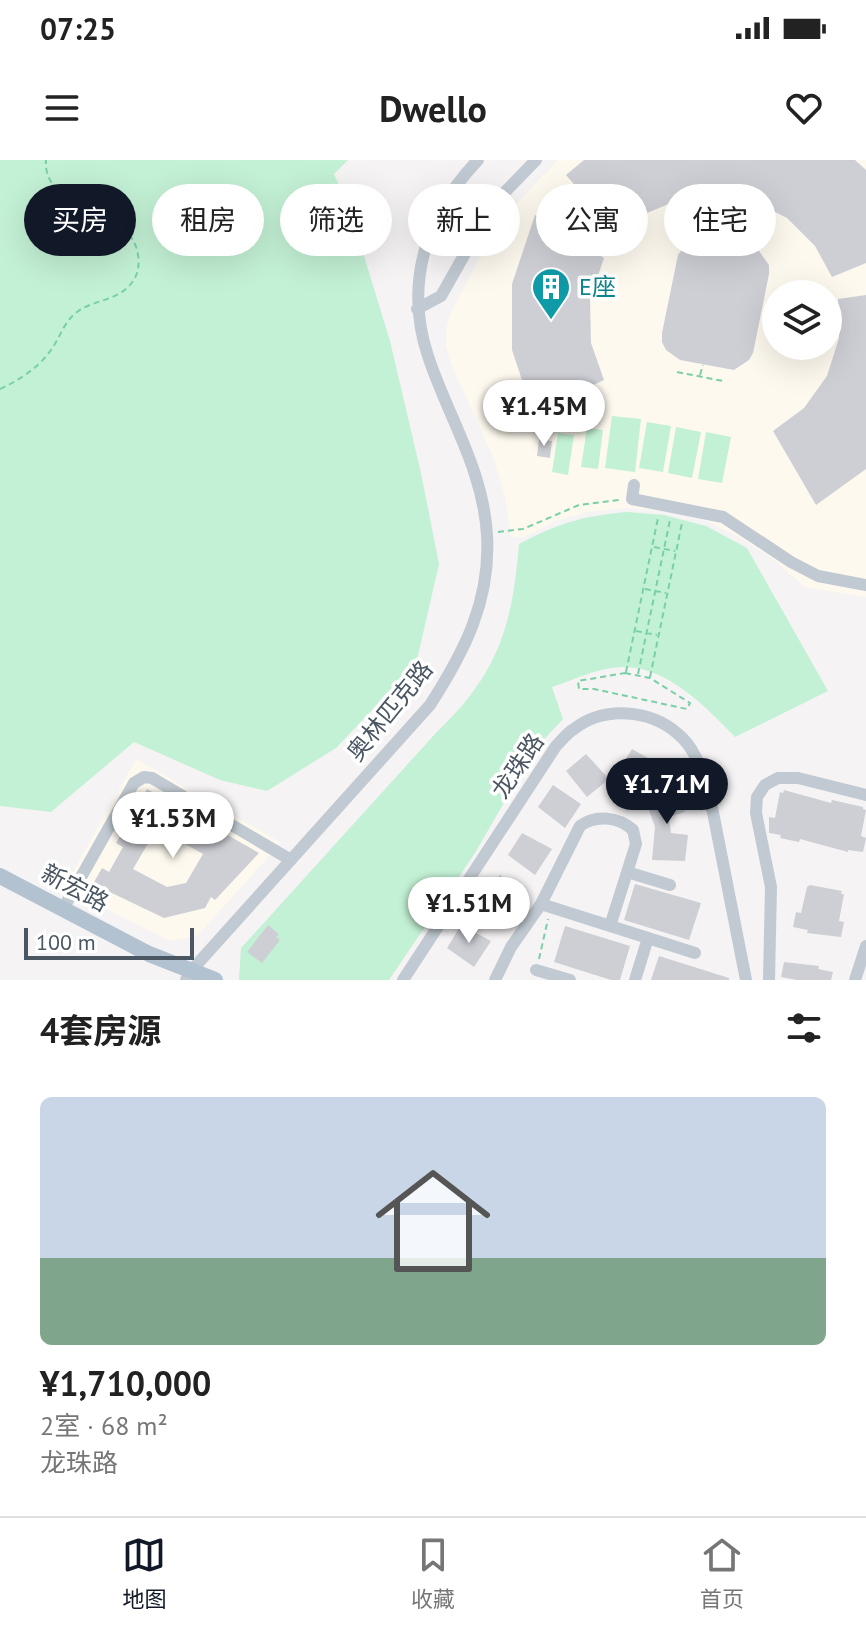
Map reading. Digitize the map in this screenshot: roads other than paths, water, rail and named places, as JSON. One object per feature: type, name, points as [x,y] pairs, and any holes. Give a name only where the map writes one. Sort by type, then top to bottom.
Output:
[{"type":"main road","name":"新宏路","points":[[0,876],[188,976],[215,980]]},
{"type":"street","name":"奥林匹克路","points":[[188,976],[430,705],[461,656],[481,603],[487,533],[482,499],[466,445],[428,356],[417,309],[420,261],[439,213],[478,160]]},
{"type":"street","points":[[417,309],[441,296],[502,195],[536,160]]},
{"type":"street","points":[[634,485],[632,499],[723,517],[818,576],[866,585]]},
{"type":"street","points":[[723,517],[726,503]]},
{"type":"street","name":"龙珠路","points":[[403,980],[556,746],[575,728],[597,717],[618,713],[659,721],[679,734],[696,757],[708,787],[746,980]]},
{"type":"street","points":[[63,909],[134,783],[144,777],[152,778],[291,860]]},
{"type":"street","points":[[769,980],[771,887],[756,813],[757,797],[765,785],[778,778],[798,778],[866,795]]},
{"type":"street","points":[[495,980],[511,947],[546,906],[576,831],[586,822],[600,819],[616,820],[633,830],[636,844],[610,926]]},
{"type":"street","points":[[627,872],[670,885]]},
{"type":"street","points":[[546,906],[695,953]]},
{"type":"street","points":[[635,980],[648,938]]},
{"type":"street","points":[[855,980],[866,946]]},
{"type":"street","points":[[536,970],[570,980]]},
{"type":"place","name":"E座","points":[[551,321]]}]
